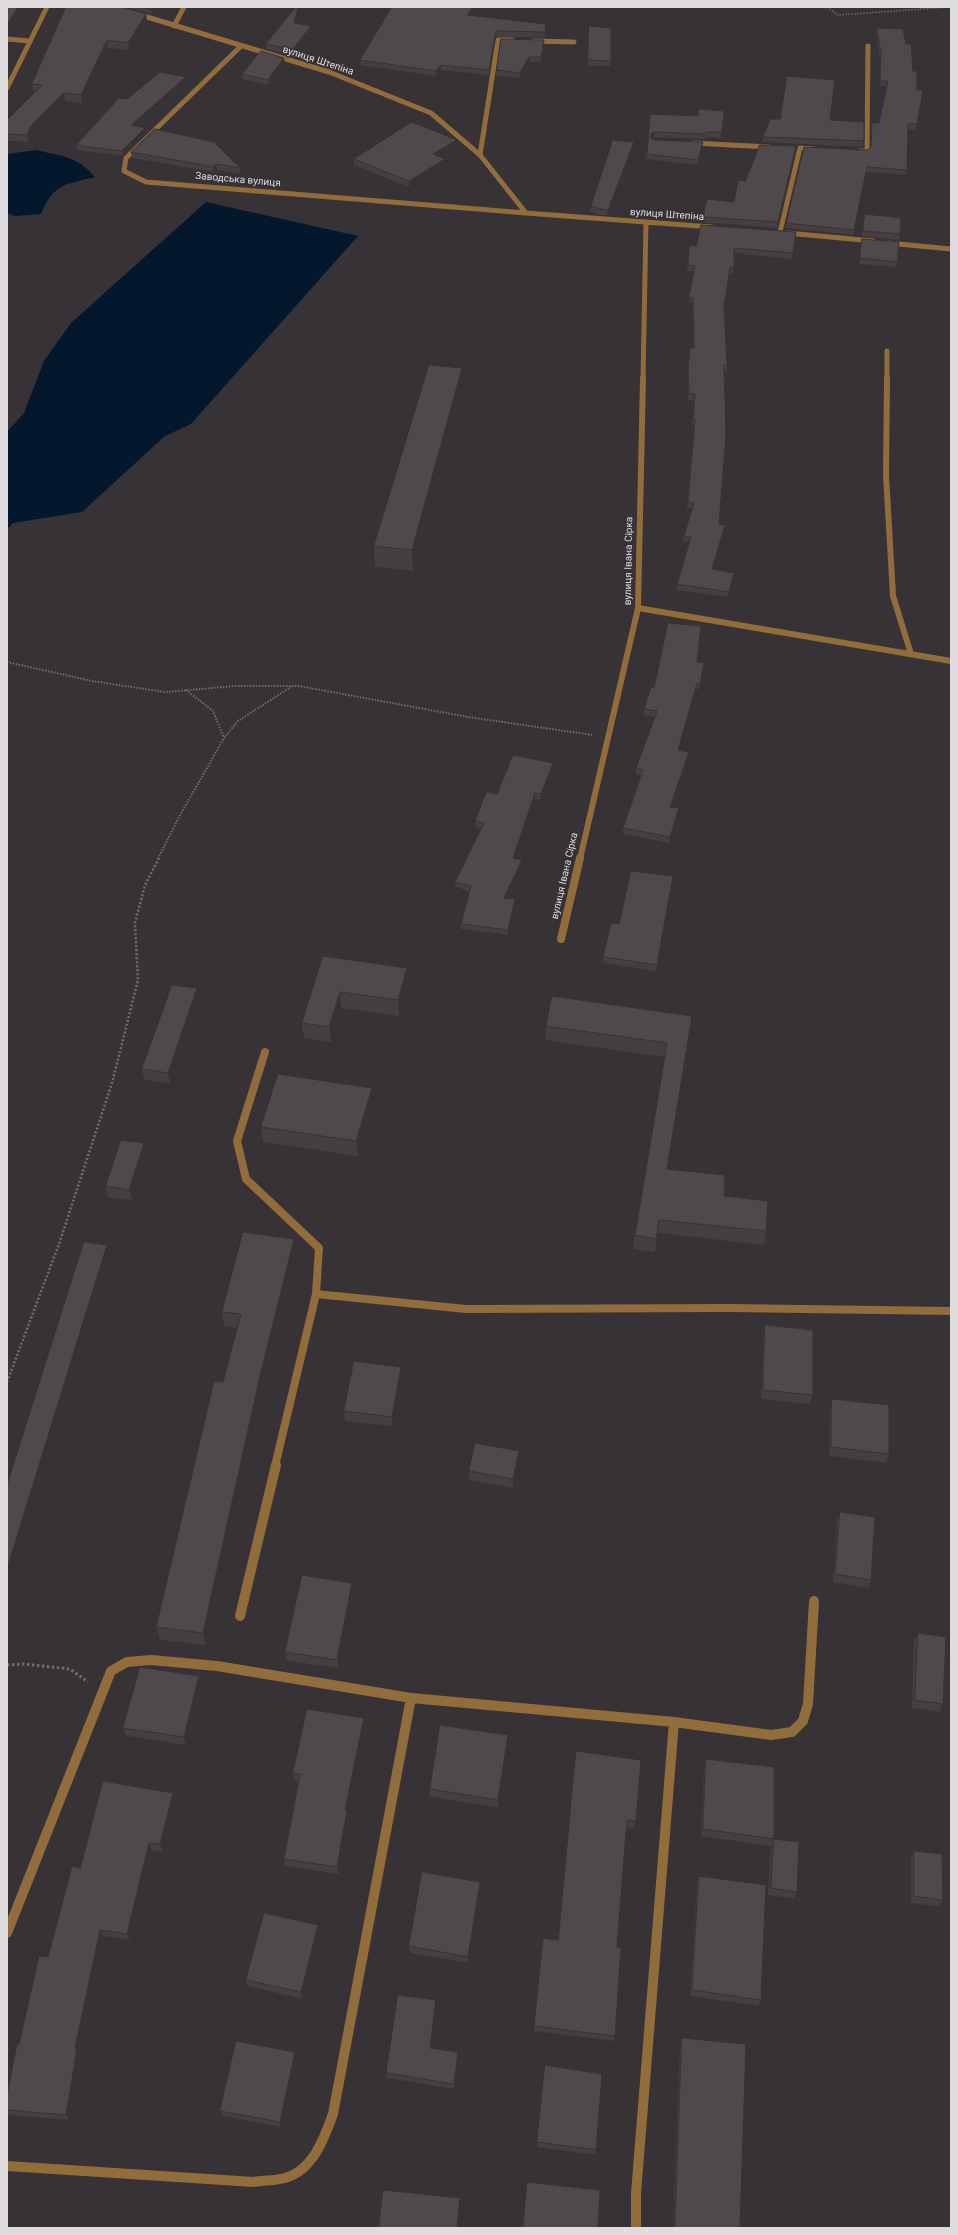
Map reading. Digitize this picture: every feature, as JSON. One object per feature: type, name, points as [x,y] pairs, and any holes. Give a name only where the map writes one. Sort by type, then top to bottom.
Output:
[{"type":"street","points":[[7,88],[46,7]]},
{"type":"street","points":[[174,26],[184,7]]},
{"type":"street","name":"вулиця Штепіна","points":[[133,13],[329,72],[431,113],[480,155],[526,213],[717,228]]},
{"type":"street","points":[[7,39],[29,41]]},
{"type":"street","points":[[480,155],[498,40],[521,40]]},
{"type":"street","points":[[529,41],[574,42]]},
{"type":"street","name":"Заводська вулиця","points":[[241,46],[126,158],[124,171],[146,182],[526,213]]},
{"type":"street","points":[[852,150],[867,151],[868,46]]},
{"type":"street","points":[[685,142],[777,147]]},
{"type":"street","points":[[792,148],[822,149]]},
{"type":"street","points":[[780,232],[800,148]]},
{"type":"street","name":"вулиця Івана Сірка","points":[[561,939],[638,608],[646,222]]},
{"type":"street","points":[[772,232],[951,249]]},
{"type":"street","points":[[887,351],[886,475],[894,596],[910,654]]},
{"type":"street","points":[[638,608],[951,661]]},
{"type":"street","points":[[240,1616],[316,1294],[319,1248],[246,1179],[237,1141],[265,1052]]},
{"type":"street","points":[[316,1294],[466,1310],[738,1308],[951,1311]]},
{"type":"street","points":[[7,1933],[111,1671],[127,1662],[151,1660],[217,1666],[411,1698],[674,1722],[771,1735],[792,1732],[803,1721],[808,1704],[814,1600]]},
{"type":"street","points":[[7,2166],[254,2182],[286,2178],[305,2167],[322,2143],[333,2114],[411,1698]]},
{"type":"street","points":[[636,2228],[636,2193],[674,1722]]},
{"type":"path","points":[[827,7],[838,15],[951,7]]},
{"type":"path","points":[[7,662],[92,681],[166,692],[236,686],[291,687],[366,697],[468,718],[512,722],[607,737]]},
{"type":"path","points":[[7,1382],[59,1244],[112,1082],[138,980],[135,923],[145,885],[179,817],[224,738],[238,721],[291,687]]},
{"type":"path","points":[[186,690],[213,711],[224,738]]},
{"type":"path","points":[[7,1665],[24,1664],[70,1669],[102,1693]]},
{"type":"water","points":[[37,150],[75,161],[81,164],[95,177],[68,184],[56,191],[50,197],[41,214],[15,216],[7,213],[7,154]]},
{"type":"water","points":[[206,202],[358,236],[191,424],[165,436],[82,512],[13,523],[7,529],[7,432],[24,413],[44,361],[71,323]]},
{"type":"building","points":[[7,7],[18,7],[8,23],[7,23]]},
{"type":"building","points":[[66,7],[122,7],[146,14],[128,43],[107,40],[81,95],[64,93],[31,126],[27,135],[7,134],[7,120],[42,85],[32,84]]},
{"type":"building","points":[[296,7],[298,7],[294,23],[311,26],[292,50],[266,44]]},
{"type":"building","points":[[392,7],[473,7],[467,15],[546,24],[545,32],[496,31],[489,70],[441,65],[436,71],[360,60]]},
{"type":"building","points":[[589,26],[611,28],[611,61],[588,60]]},
{"type":"building","points":[[877,28],[903,29],[906,44],[911,44],[913,71],[917,71],[917,90],[923,90],[917,124],[908,124],[907,170],[867,167],[854,230],[786,223],[804,147],[868,150],[871,147],[872,123],[879,123],[888,81],[880,81],[881,53]]},
{"type":"building","points":[[501,39],[544,40],[541,57],[529,57],[520,73],[497,70]]},
{"type":"building","points":[[261,51],[284,58],[268,80],[242,74]]},
{"type":"building","points":[[160,72],[186,77],[131,125],[145,128],[122,151],[76,145],[119,98],[127,99]]},
{"type":"building","points":[[787,76],[835,80],[830,120],[864,122],[864,141],[763,137],[770,119],[780,119]]},
{"type":"building","points":[[699,109],[724,111],[722,132],[706,132],[705,134],[655,132],[651,134],[651,138],[654,140],[703,142],[698,160],[647,154],[650,114],[698,116]]},
{"type":"building","points":[[412,122],[457,140],[433,154],[445,159],[409,181],[354,159]]},
{"type":"building","points":[[155,129],[214,142],[240,168],[216,164],[214,167],[131,152]]},
{"type":"building","points":[[613,140],[634,142],[608,210],[600,209],[591,206]]},
{"type":"building","points":[[760,145],[796,146],[778,222],[703,217],[707,199],[734,202],[738,180],[745,181]]},
{"type":"building","points":[[865,214],[901,218],[900,234],[863,231]]},
{"type":"building","points":[[701,225],[796,232],[793,253],[734,248],[734,268],[730,267],[724,307],[727,365],[724,365],[726,434],[719,524],[725,525],[712,569],[734,573],[729,592],[677,584],[691,537],[684,536],[694,503],[688,502],[695,419],[693,418],[695,394],[689,394],[688,369],[690,348],[694,348],[693,298],[689,297],[695,266],[688,265],[689,246],[696,246]]},
{"type":"building","points":[[862,239],[899,242],[897,262],[860,258]]},
{"type":"building","points":[[429,365],[462,368],[412,550],[374,546]]},
{"type":"building","points":[[668,623],[701,626],[697,662],[704,663],[700,684],[697,683],[678,750],[689,752],[670,807],[679,808],[670,837],[623,828],[643,770],[636,768],[657,711],[644,709],[651,687],[654,687]]},
{"type":"building","points":[[513,755],[553,763],[541,794],[535,793],[513,858],[522,860],[504,898],[515,899],[508,930],[461,924],[471,886],[455,882],[484,823],[475,821],[486,792],[497,794]]},
{"type":"building","points":[[631,871],[673,876],[657,965],[603,957],[611,923],[619,924]]},
{"type":"building","points":[[323,956],[407,968],[398,1000],[340,992],[329,1027],[302,1023]]},
{"type":"building","points":[[172,985],[197,988],[168,1073],[142,1069]]},
{"type":"building","points":[[552,996],[692,1016],[667,1169],[725,1175],[724,1196],[768,1201],[766,1231],[659,1220],[656,1239],[635,1235],[667,1043],[546,1026]]},
{"type":"building","points":[[278,1074],[372,1088],[356,1141],[261,1127]]},
{"type":"building","points":[[121,1140],[144,1143],[129,1190],[106,1186]]},
{"type":"building","points":[[243,1232],[294,1239],[260,1376],[203,1633],[156,1627],[214,1381],[223,1382],[241,1314],[222,1312]]},
{"type":"building","points":[[84,1242],[107,1245],[7,1569],[7,1485]]},
{"type":"building","points":[[765,1325],[813,1330],[813,1395],[763,1390]]},
{"type":"building","points":[[354,1361],[401,1367],[392,1417],[344,1411]]},
{"type":"building","points":[[832,1399],[889,1405],[889,1454],[831,1447]]},
{"type":"building","points":[[475,1443],[519,1451],[513,1479],[469,1471]]},
{"type":"building","points":[[840,1512],[875,1517],[871,1580],[835,1574]]},
{"type":"building","points":[[302,1575],[352,1583],[337,1660],[285,1652]]},
{"type":"building","points":[[918,1633],[946,1637],[943,1704],[915,1700]]},
{"type":"building","points":[[140,1667],[199,1676],[184,1737],[123,1728]]},
{"type":"building","points":[[307,1709],[364,1718],[345,1810],[347,1810],[337,1867],[284,1859],[300,1774],[293,1773]]},
{"type":"building","points":[[440,1725],[508,1735],[498,1800],[430,1789]]},
{"type":"building","points":[[576,1751],[641,1760],[636,1821],[627,1820],[617,1947],[621,1947],[615,2036],[534,2026],[543,1938],[558,1940]]},
{"type":"building","points":[[706,1759],[774,1767],[774,1839],[703,1829]]},
{"type":"building","points":[[103,1781],[173,1793],[160,1844],[149,1843],[127,1934],[100,1930],[75,2048],[77,2049],[66,2115],[7,2110],[7,2095],[17,2044],[19,2044],[39,1956],[48,1957],[72,1866],[80,1868]]},
{"type":"building","points":[[774,1839],[799,1842],[797,1892],[771,1888]]},
{"type":"building","points":[[914,1851],[942,1854],[943,1900],[914,1896]]},
{"type":"building","points":[[422,1872],[480,1882],[468,1957],[409,1946]]},
{"type":"building","points":[[699,1876],[766,1885],[761,2000],[692,1990]]},
{"type":"building","points":[[264,1913],[318,1925],[301,1992],[246,1980]]},
{"type":"building","points":[[398,1995],[436,2000],[430,2048],[458,2052],[454,2084],[386,2073]]},
{"type":"building","points":[[682,2038],[746,2044],[740,2228],[675,2228]]},
{"type":"building","points":[[236,2041],[295,2052],[280,2122],[220,2111]]},
{"type":"building","points":[[545,2065],[602,2074],[596,2150],[537,2142]]},
{"type":"building","points":[[527,2182],[600,2190],[598,2228],[523,2228]]},
{"type":"building","points":[[383,2190],[460,2198],[457,2228],[379,2228]]}]
